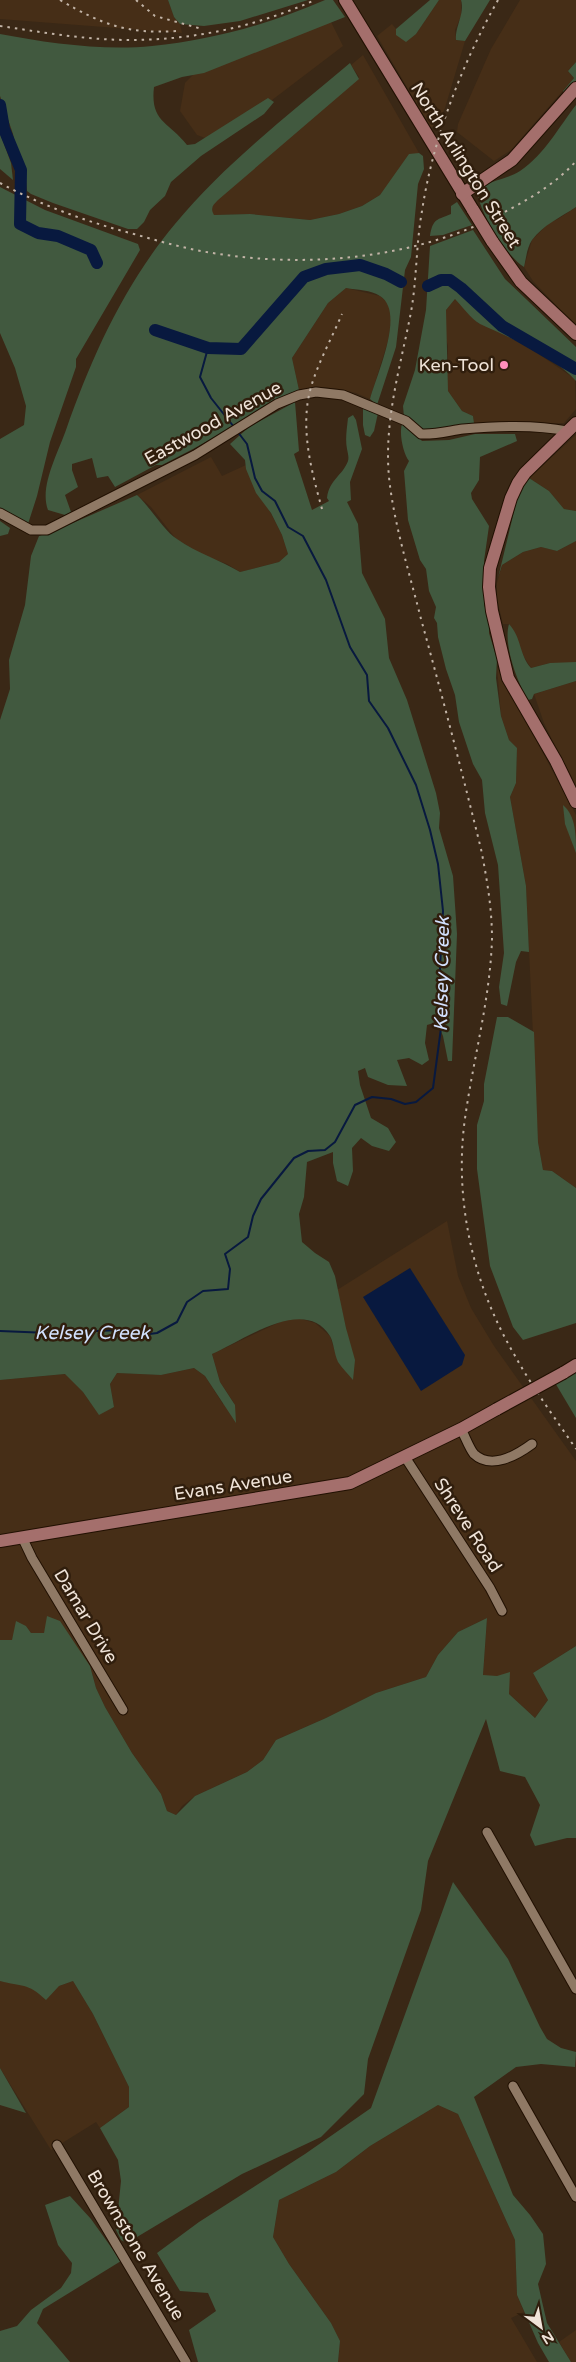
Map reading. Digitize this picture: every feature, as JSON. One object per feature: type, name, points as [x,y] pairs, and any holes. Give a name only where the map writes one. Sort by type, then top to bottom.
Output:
[{"type":"street","name":"North Arlington Street","points":[[347,4],[492,241],[521,282],[576,334]]},
{"type":"street","points":[[462,194],[512,160],[576,88]]},
{"type":"street","name":"Eastwood Avenue","points":[[0,513],[31,530],[47,530],[195,455],[288,399],[316,392],[343,395],[377,408],[406,422],[421,434],[466,429],[572,427]]},
{"type":"street","points":[[572,427],[525,473],[515,488],[494,553],[489,588],[508,678],[556,761],[576,802]]},
{"type":"street","name":"Evans Avenue","points":[[0,1541],[350,1483],[461,1429],[576,1365]]},
{"type":"street","points":[[461,1429],[474,1454],[486,1460],[500,1460],[516,1456],[532,1444]]},
{"type":"street","name":"Shreve Road","points":[[405,1457],[490,1588],[502,1611]]},
{"type":"street","name":"Damar Drive","points":[[22,1537],[32,1558],[123,1710]]},
{"type":"street","points":[[487,1832],[576,1989]]},
{"type":"street","points":[[513,2086],[576,2197]]},
{"type":"street","name":"Brownstone Avenue","points":[[57,2145],[186,2362]]},
{"type":"shaded area","points":[[0,0],[168,0],[174,17],[180,24],[182,33],[0,19]]},
{"type":"shaded area","points":[[439,0],[461,0],[461,16],[455,30],[456,40],[465,41],[445,108],[439,121],[431,128],[377,36],[392,24],[396,29],[396,35],[416,34]]},
{"type":"shaded area","points":[[520,0],[576,0],[576,62],[568,71],[574,78],[511,150],[494,161],[457,132],[458,124],[491,49]]},
{"type":"shaded area","points":[[329,18],[343,46],[222,138],[213,141],[197,135],[180,111],[185,83],[200,68]]},
{"type":"shaded area","points":[[363,55],[419,153],[409,159],[380,195],[362,206],[339,214],[310,220],[250,214],[214,215],[203,207],[359,77],[351,65]]},
{"type":"shaded area","points":[[576,207],[576,326],[533,281],[524,267],[532,240],[549,223]]},
{"type":"shaded area","points":[[346,288],[380,296],[389,304],[392,317],[388,341],[370,399],[356,393],[338,389],[322,387],[299,390],[292,358],[328,303]]},
{"type":"shaded area","name":"Ken-Tool","points":[[455,299],[478,323],[491,327],[527,346],[575,379],[576,409],[564,423],[502,425],[474,423],[473,416],[462,411],[448,391],[447,382],[446,310]]},
{"type":"shaded area","points":[[576,435],[576,511],[564,509],[549,491],[529,478]]},
{"type":"shaded area","points":[[211,457],[222,476],[246,465],[282,535],[288,554],[279,562],[240,572],[227,564],[205,556],[176,539],[151,507],[137,495]]},
{"type":"shaded area","points":[[576,541],[576,664],[550,663],[531,668],[509,624],[503,624],[497,599],[497,583],[502,565],[523,552],[541,547],[557,551]]},
{"type":"shaded area","points":[[497,667],[576,815],[576,1188],[552,1171],[543,1170],[538,1142],[526,886],[510,797],[516,783],[517,748],[509,740],[501,716]]},
{"type":"shaded area","points":[[576,681],[576,789],[544,723],[534,694]]},
{"type":"shaded area","points":[[447,1221],[458,1276],[471,1308],[494,1346],[576,1461],[576,1646],[533,1673],[548,1700],[535,1718],[509,1694],[497,1676],[483,1676],[487,1618],[458,1632],[438,1655],[426,1677],[376,1693],[276,1740],[263,1760],[247,1772],[195,1796],[182,1806],[176,1815],[167,1811],[161,1794],[132,1753],[105,1707],[96,1688],[90,1666],[47,1624],[44,1633],[31,1633],[26,1626],[15,1631],[12,1640],[0,1640],[0,1380],[66,1374],[83,1392],[99,1414],[114,1407],[110,1384],[117,1373],[161,1375],[194,1368],[205,1376],[223,1404],[234,1403],[220,1382],[212,1354],[284,1320],[298,1318],[315,1323],[330,1336],[338,1361],[353,1379],[346,1328],[337,1290]]},
{"type":"shaded area","points":[[0,1981],[18,1983],[33,1988],[59,1986],[73,1981],[93,2014],[129,2087],[129,2107],[100,2128],[96,2122],[51,2150],[0,2068]]},
{"type":"shaded area","points":[[438,2105],[458,2114],[515,2240],[517,2295],[524,2312],[511,2318],[537,2362],[338,2362],[340,2341],[331,2323],[289,2264],[273,2237],[279,2200],[336,2172],[370,2146]]},
{"type":"shaded area","points":[[576,2330],[576,2362],[571,2362],[559,2342]]},
{"type":"green space","points":[[168,0],[308,0],[240,21],[204,26],[180,24],[174,17]]},
{"type":"green space","points":[[325,0],[333,0],[345,17],[204,73],[182,77],[154,87],[153,99],[158,114],[187,145],[195,144],[268,98],[274,102],[264,114],[201,156],[171,182],[165,196],[150,210],[144,222],[137,229],[128,229],[53,203],[27,191],[25,170],[16,149],[0,96],[0,34],[95,47],[152,46],[197,40],[240,30],[262,24]]},
{"type":"green space","points":[[430,0],[439,0],[416,34],[406,42],[396,35],[396,29]]},
{"type":"green space","points":[[461,0],[490,0],[465,41],[456,40],[462,10]]},
{"type":"green space","points":[[576,62],[576,84],[565,95],[563,91],[574,78],[568,71]]},
{"type":"green space","points":[[350,63],[359,79],[218,200],[213,205],[212,210],[214,215],[250,214],[310,220],[339,214],[362,206],[380,195],[409,154],[419,153],[423,156],[424,169],[418,184],[411,257],[405,270],[396,347],[377,405],[370,399],[383,361],[390,330],[390,316],[387,304],[376,294],[346,288],[328,303],[292,358],[299,390],[193,449],[162,465],[156,465],[115,487],[108,476],[97,478],[92,458],[72,464],[72,470],[78,487],[65,495],[71,512],[65,515],[48,510],[46,491],[48,481],[54,459],[76,402],[98,348],[125,296],[140,272],[175,224],[215,180]]},
{"type":"green space","points":[[576,105],[576,207],[536,235],[529,246],[524,267],[509,253],[494,232],[482,209],[477,190],[487,184],[515,174],[529,164],[544,149]]},
{"type":"green space","points":[[0,133],[11,163],[13,180],[0,169]]},
{"type":"green space","points":[[0,187],[45,210],[138,244],[140,250],[76,359],[76,367],[50,442],[28,524],[0,508],[0,439],[24,425],[26,406],[15,368],[0,333]]},
{"type":"green space","points":[[457,202],[472,225],[443,235],[430,236],[436,220],[451,214],[451,206]]},
{"type":"green space","points":[[473,230],[505,279],[576,347],[576,381],[556,363],[543,355],[477,322],[455,299],[446,310],[448,391],[462,411],[473,416],[474,423],[422,431],[404,417],[403,406],[415,370],[426,310],[430,246]]},
{"type":"green space","points":[[295,402],[299,451],[294,454],[312,510],[329,501],[327,498],[330,487],[348,461],[346,434],[348,418],[353,415],[356,420],[362,449],[350,482],[351,500],[347,502],[358,524],[362,573],[385,619],[389,658],[407,700],[436,793],[440,813],[439,828],[453,876],[457,934],[452,1061],[448,1061],[443,1036],[437,1022],[427,1025],[425,1043],[429,1060],[422,1065],[409,1058],[397,1060],[407,1086],[388,1085],[368,1077],[365,1068],[358,1071],[360,1085],[371,1118],[388,1128],[396,1142],[389,1151],[372,1146],[361,1138],[352,1148],[353,1171],[348,1186],[337,1181],[333,1163],[333,1152],[307,1162],[304,1197],[299,1214],[302,1242],[329,1262],[335,1276],[355,1360],[353,1380],[338,1362],[330,1336],[319,1324],[305,1320],[289,1320],[256,1332],[212,1354],[220,1382],[235,1405],[236,1423],[205,1376],[194,1368],[161,1375],[117,1373],[110,1384],[114,1407],[99,1415],[83,1392],[65,1374],[0,1380],[0,720],[10,689],[9,660],[25,605],[31,556],[39,536],[137,495],[167,531],[177,539],[240,572],[279,562],[288,554],[282,535],[271,513],[256,493],[246,469],[245,460],[230,444],[249,427]]},
{"type":"green space","points":[[363,408],[378,413],[374,431],[370,437],[365,435]]},
{"type":"green space","points":[[403,422],[422,441],[449,440],[475,434],[515,434],[517,441],[480,457],[479,480],[471,493],[472,499],[489,526],[484,561],[486,586],[484,605],[489,617],[489,633],[497,659],[496,678],[501,716],[509,740],[517,748],[516,783],[510,797],[526,886],[529,952],[521,951],[516,962],[507,1006],[501,1004],[499,987],[504,953],[498,865],[485,813],[482,780],[473,764],[459,722],[455,695],[446,669],[438,637],[437,623],[434,618],[436,607],[429,591],[426,569],[420,560],[408,520],[404,471],[409,461],[402,442],[401,430]]},
{"type":"green space","points":[[529,478],[549,491],[564,509],[576,511],[576,541],[557,551],[541,547],[523,552],[502,565],[498,578],[518,495]]},
{"type":"green space","points":[[0,521],[10,528],[8,534],[0,536]]},
{"type":"green space","points":[[509,624],[516,635],[524,658],[531,668],[550,663],[576,662],[576,681],[534,694],[532,699],[528,700],[509,652]]},
{"type":"green space","points":[[563,805],[573,821],[576,853],[565,824]]},
{"type":"green space","points":[[497,1017],[508,1017],[534,1032],[538,1142],[543,1170],[552,1171],[576,1188],[576,1323],[523,1340],[513,1327],[490,1266],[477,1169],[477,1125],[484,1101],[484,1084]]},
{"type":"green space","points":[[576,1369],[576,1418],[554,1381]]},
{"type":"green space","points":[[47,1616],[60,1621],[90,1666],[96,1688],[105,1707],[132,1753],[161,1794],[167,1811],[176,1815],[195,1796],[247,1772],[263,1760],[276,1740],[376,1693],[426,1677],[438,1655],[458,1632],[487,1618],[483,1675],[497,1676],[510,1672],[509,1694],[535,1718],[548,1700],[533,1673],[576,1646],[576,1838],[567,1838],[535,1846],[530,1835],[540,1805],[525,1777],[500,1771],[486,1719],[428,1861],[421,1910],[368,2059],[364,2094],[321,2137],[242,2174],[127,2243],[121,2240],[116,2230],[121,2181],[118,2160],[100,2128],[129,2107],[129,2087],[93,2014],[73,1981],[59,1986],[46,2000],[34,1990],[0,1981],[0,1640],[12,1640],[16,1621],[26,1626],[31,1633],[44,1633]]},
{"type":"green space","points":[[453,1882],[508,1959],[547,2039],[561,2048],[576,2052],[575,2067],[541,2064],[516,2067],[474,2097],[513,2195],[543,2234],[546,2264],[538,2284],[547,2323],[571,2362],[549,2362],[538,2343],[517,2295],[515,2240],[458,2114],[438,2105],[370,2146],[336,2172],[279,2200],[273,2237],[289,2264],[331,2323],[340,2341],[338,2362],[198,2362],[189,2330],[216,2311],[208,2293],[180,2291],[157,2253],[199,2222],[305,2154],[371,2108]]},
{"type":"green space","points":[[0,2068],[26,2113],[0,2105]]},
{"type":"green space","points":[[70,2196],[91,2219],[121,2261],[43,2309],[37,2323],[70,2362],[0,2362],[0,2331],[17,2326],[31,2310],[61,2288],[71,2273],[72,2263],[58,2245],[45,2205]]},
{"type":"water","points":[[410,1268],[465,1355],[462,1365],[421,1391],[363,1297]]},
{"type":"waterway","points":[[0,105],[4,129],[21,170],[20,224],[38,233],[58,236],[91,250],[97,263]]},
{"type":"waterway","points":[[155,330],[208,348],[241,349],[304,277],[326,269],[360,265],[386,274],[401,282]]},
{"type":"waterway","points":[[428,286],[441,280],[450,280],[502,326],[576,369]]},
{"type":"waterway","name":"Kelsey Creek","points":[[208,348],[200,377],[211,398],[234,427]]},
{"type":"waterway","name":"Kelsey Creek","points":[[0,1331],[49,1333],[120,1330],[142,1335],[157,1333],[177,1322],[187,1302],[203,1291],[228,1289],[230,1269],[225,1254],[248,1237],[253,1216],[261,1199],[294,1158],[308,1151],[325,1150],[335,1142],[355,1105],[372,1097],[391,1099],[405,1104],[416,1102],[433,1088],[441,1028],[440,968],[443,911],[438,864],[430,830],[416,785],[388,728],[369,701],[367,675],[350,647],[326,580],[303,536],[288,527],[275,501],[262,491],[255,478],[247,444],[237,431]]},
{"type":"railway","points":[[60,0],[89,16],[116,26],[143,31],[176,31]]},
{"type":"railway","points":[[136,0],[155,16],[202,29]]},
{"type":"railway","points":[[0,26],[89,38],[129,40],[184,37],[238,27],[315,0]]},
{"type":"railway","points":[[498,0],[461,76],[433,156],[420,223],[411,312],[393,398],[388,442],[388,464],[390,486],[400,536],[481,849],[490,905],[492,928],[491,963],[464,1126],[462,1185],[465,1215],[478,1273],[500,1328],[528,1378],[576,1449]]},
{"type":"railway","points":[[0,183],[32,199],[82,219],[187,248],[254,258],[326,259],[398,250],[467,230],[530,198],[550,185],[576,161]]},
{"type":"railway","points":[[322,509],[309,453],[306,424],[307,409],[315,375],[342,314]]},
{"type":"place","name":"Ken-Tool","points":[[504,365]]}]
